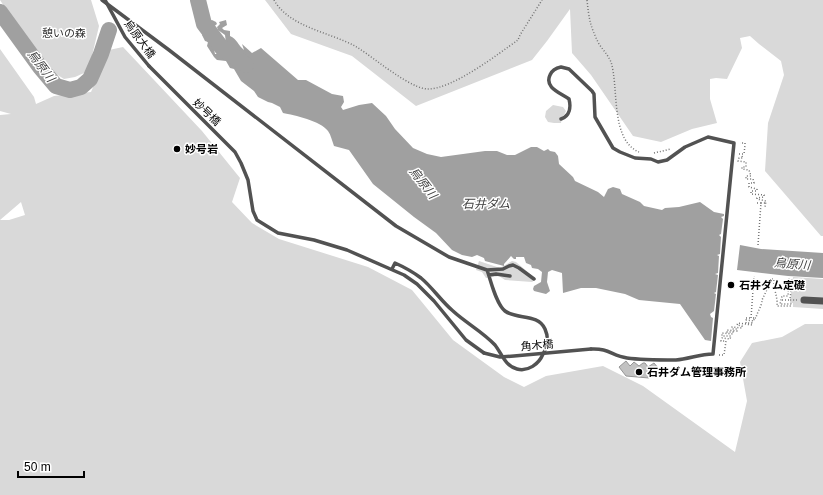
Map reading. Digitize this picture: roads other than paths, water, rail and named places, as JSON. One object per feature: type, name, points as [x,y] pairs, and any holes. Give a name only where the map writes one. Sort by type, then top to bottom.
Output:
[{"type":"street","points":[[804,300],[823,301]]},
{"type":"lane","name":"烏原大橋","points":[[104,0],[125,37],[149,66],[177,94]]},
{"type":"lane","points":[[104,0],[396,226],[448,257],[487,270],[502,269],[513,265],[520,268],[534,279]]},
{"type":"lane","name":"角木橋","points":[[484,353],[500,357],[591,349],[608,350],[626,358],[677,360],[704,354],[713,354],[734,143],[708,137],[684,147],[667,160],[658,162],[651,159],[636,158],[615,150],[595,117],[594,94],[569,69],[561,67],[552,72],[549,78],[550,86],[569,99],[570,109],[568,115],[561,119]]},
{"type":"lane","name":"妙号橋","points":[[177,94],[235,152],[248,180],[252,211],[258,220],[266,227],[278,233],[314,240],[347,250],[392,269],[418,284],[466,340],[484,353]]},
{"type":"lane","points":[[392,269],[395,263],[421,278],[459,316],[495,346],[507,364],[516,369],[526,370],[540,361],[548,346],[545,329],[537,320],[512,314],[505,311],[500,306],[487,270]]},
{"type":"lane","points":[[489,275],[496,274],[510,276]]},
{"type":"water","name":"石井ダム","points":[[212,20],[217,24],[212,28],[216,29],[216,32],[208,32],[209,41],[213,44],[215,54],[217,54],[214,40],[215,37],[226,45],[224,55],[233,53],[226,43],[225,35],[218,30],[217,27],[220,24],[219,22],[226,20],[227,25],[222,28],[230,31],[230,36],[244,50],[242,44],[252,53],[261,48],[298,80],[306,80],[332,94],[343,96],[344,102],[341,107],[343,110],[372,103],[386,116],[395,129],[413,148],[427,154],[441,157],[485,151],[497,151],[507,155],[515,155],[531,147],[537,147],[544,151],[548,149],[555,152],[558,156],[559,164],[573,177],[575,181],[598,192],[604,197],[608,189],[613,187],[620,189],[622,194],[640,202],[644,206],[662,210],[665,208],[679,207],[700,202],[714,212],[724,214],[724,216],[721,217],[723,219],[721,234],[719,235],[721,237],[720,254],[717,255],[719,256],[718,273],[715,274],[718,275],[716,292],[714,293],[716,294],[714,311],[710,314],[713,318],[711,341],[705,340],[680,304],[639,300],[625,294],[596,288],[581,288],[563,293],[562,273],[552,270],[548,272],[547,282],[550,291],[546,294],[534,291],[534,286],[541,282],[542,272],[538,269],[532,268],[531,265],[526,263],[524,257],[516,257],[516,259],[514,259],[511,256],[504,266],[485,261],[484,258],[477,255],[472,257],[462,255],[452,250],[436,233],[373,184],[349,150],[334,146],[331,136],[325,127],[307,119],[283,113],[280,107],[258,97],[254,91],[241,81],[234,69],[230,68],[226,61],[217,60],[207,46],[208,42],[205,41],[202,35],[204,28],[202,26],[208,26],[208,21]]},
{"type":"water","points":[[740,245],[761,249],[823,253],[823,278],[788,276],[737,270]]},
{"type":"waterway","name":"烏原川","points":[[198,0],[204,24],[222,48],[246,65]]},
{"type":"waterway","name":"烏原川","points":[[0,12],[40,67],[56,86],[70,90],[81,87],[90,79],[101,54],[109,30]]},
{"type":"place","name":"妙号岩","points":[[177,149]]},
{"type":"place","name":"石井ダム定礎","points":[[731,285]]},
{"type":"place","name":"石井ダム管理事務所","points":[[639,372]]},
{"type":"park label","name":"憩いの森","points":[[64,33]]}]
